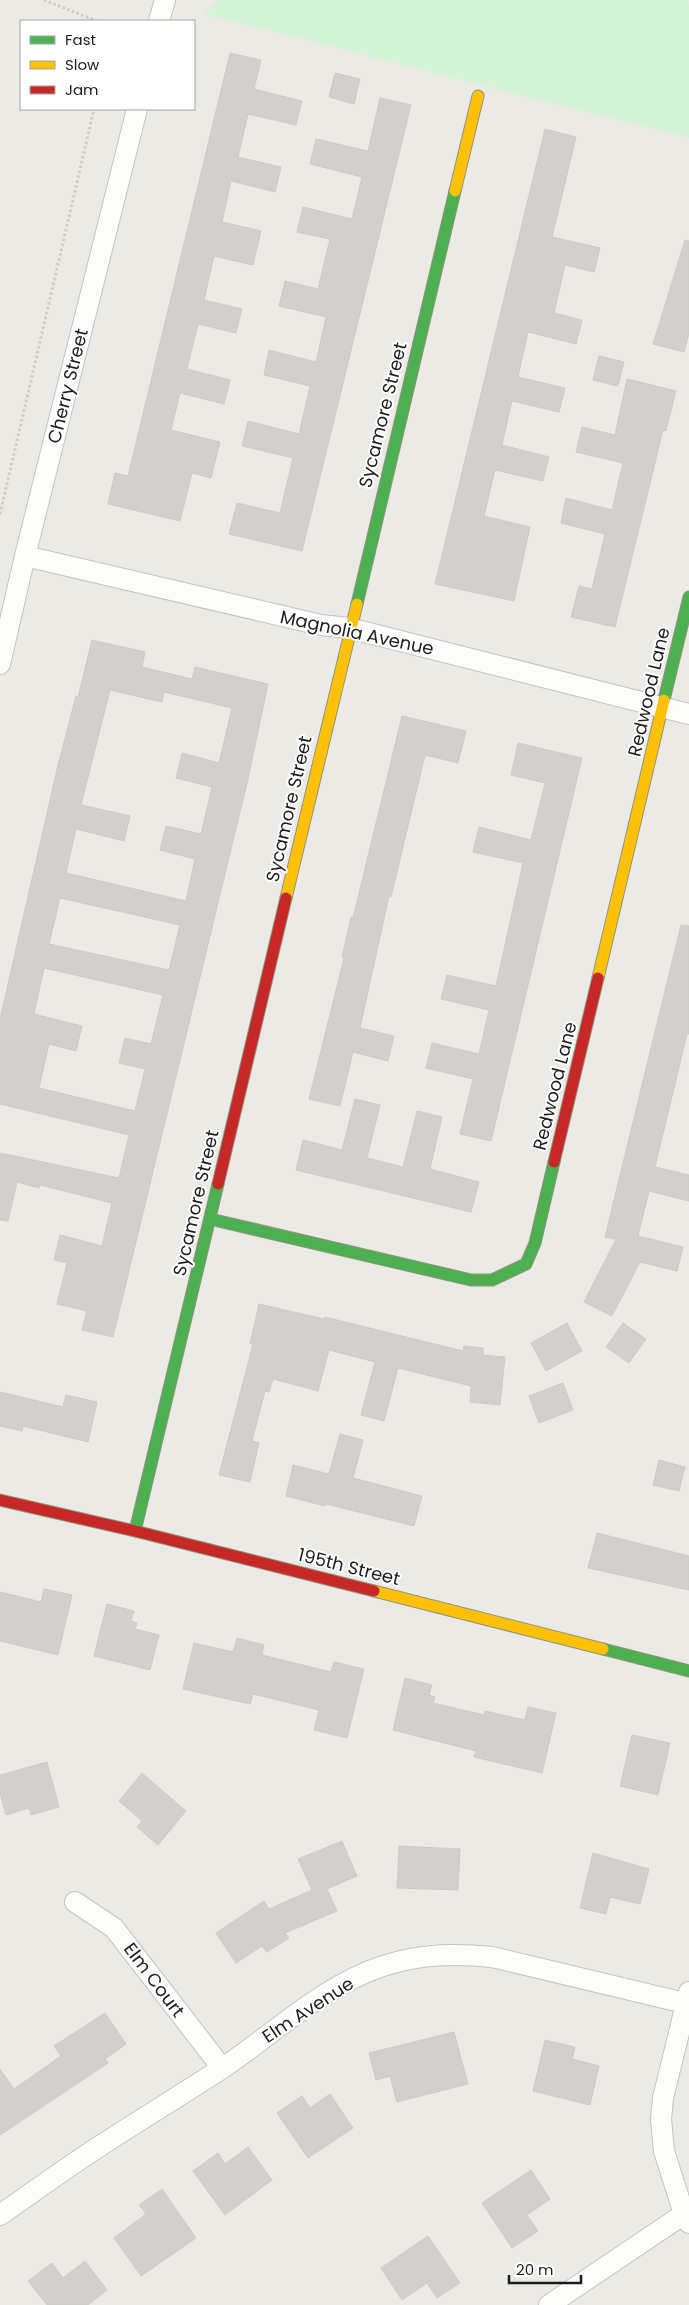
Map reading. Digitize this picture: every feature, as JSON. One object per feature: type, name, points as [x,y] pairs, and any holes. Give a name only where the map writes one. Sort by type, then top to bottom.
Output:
[{"type":"street","points":[[159,20],[165,0]]},
{"type":"street","name":"Sycamore Street","points":[[135,1531],[478,96]]},
{"type":"street","name":"Cherry Street","points":[[0,664],[25,556],[137,110]]},
{"type":"street","name":"Magnolia Avenue","points":[[25,556],[321,625],[350,628],[689,714]]},
{"type":"street","name":"Redwood Lane","points":[[210,1219],[470,1280],[492,1280],[526,1264],[535,1243],[689,597]]},
{"type":"street","name":"195th Street","points":[[0,1500],[135,1531],[689,1671]]},
{"type":"street","name":"Elm Court","points":[[75,1902],[114,1928],[222,2068]]},
{"type":"street","name":"Elm Avenue","points":[[0,2215],[98,2147],[222,2068],[342,1984],[382,1966],[411,1958],[462,1954],[492,1957],[688,1999]]},
{"type":"street","points":[[549,2305],[686,2218],[664,2151],[661,2119],[663,2098],[688,1999]]},
{"type":"path","points":[[44,0],[94,20]]},
{"type":"path","points":[[0,514],[94,110]]},
{"type":"green space","points":[[218,0],[686,0],[689,3],[689,138],[204,14]]},
{"type":"building","points":[[230,53],[261,60],[254,89],[302,101],[296,125],[248,114],[238,157],[281,167],[275,192],[231,181],[222,222],[261,231],[253,265],[214,256],[204,300],[242,309],[236,333],[198,324],[187,369],[230,380],[224,404],[180,393],[171,430],[220,442],[211,478],[192,473],[180,521],[108,504],[115,473],[128,476]]},
{"type":"building","points":[[335,73],[360,79],[354,104],[329,97]]},
{"type":"building","points":[[380,98],[411,105],[302,551],[229,534],[237,503],[280,513],[293,458],[242,446],[248,421],[299,434],[310,386],[264,375],[269,350],[316,362],[326,317],[279,306],[285,281],[318,289],[330,239],[297,232],[303,207],[352,219],[362,177],[310,164],[316,139],[368,151]]},
{"type":"building","points":[[545,129],[576,137],[552,237],[600,248],[594,272],[565,265],[554,313],[582,320],[576,344],[528,332],[518,377],[565,388],[559,412],[512,401],[502,445],[549,457],[543,481],[495,470],[484,516],[530,527],[514,601],[435,584]]},
{"type":"building","points":[[685,240],[689,241],[689,333],[684,352],[653,344]]},
{"type":"building","points":[[599,356],[624,362],[618,386],[593,380]]},
{"type":"building","points":[[627,379],[676,391],[666,431],[663,430],[615,627],[571,617],[579,586],[592,589],[605,534],[561,523],[566,498],[612,510],[623,463],[576,452],[582,427],[615,435]]},
{"type":"building","points":[[92,640],[145,652],[142,667],[192,679],[195,667],[268,684],[248,779],[113,1337],[82,1330],[87,1311],[57,1304],[67,1263],[54,1260],[60,1235],[102,1246],[112,1203],[40,1185],[39,1188],[17,1182],[8,1221],[0,1220],[0,1153],[119,1178],[129,1135],[0,1104],[0,1019],[58,765],[76,696],[78,697]],"holes":[[[110,690],[162,702],[164,692],[232,708],[219,763],[182,753],[176,778],[212,787],[201,834],[166,826],[160,850],[195,859],[186,901],[66,873],[76,829],[124,841],[130,816],[81,805]],[[60,898],[180,925],[169,970],[49,944]],[[44,968],[163,995],[151,1044],[125,1038],[119,1063],[145,1069],[135,1111],[39,1088],[49,1044],[76,1051],[82,1026],[34,1014]]]},
{"type":"building","points":[[402,716],[466,731],[458,763],[425,755],[391,897],[389,896],[360,1028],[394,1036],[388,1061],[353,1052],[340,1106],[309,1099],[344,958],[342,957],[351,917],[353,918]]},
{"type":"building","points":[[518,743],[582,758],[491,1141],[460,1134],[473,1079],[426,1068],[432,1043],[479,1054],[489,1010],[441,999],[447,975],[496,986],[523,863],[473,852],[479,827],[531,840],[545,783],[511,775]]},
{"type":"building","points":[[681,925],[689,926],[689,1034],[687,1034],[655,1167],[689,1175],[689,1201],[649,1191],[638,1236],[683,1247],[677,1271],[640,1262],[612,1316],[584,1302],[616,1239],[605,1237]]},
{"type":"building","points":[[355,1099],[380,1105],[367,1158],[403,1167],[417,1111],[442,1117],[430,1169],[479,1182],[471,1212],[296,1170],[303,1140],[342,1150]]},
{"type":"building","points":[[259,1304],[324,1319],[325,1317],[463,1351],[464,1346],[483,1348],[483,1355],[505,1357],[500,1405],[470,1402],[471,1386],[398,1368],[384,1421],[361,1415],[375,1362],[329,1350],[318,1391],[273,1379],[269,1392],[265,1391],[252,1441],[259,1443],[250,1482],[219,1475],[253,1344],[250,1344]]},
{"type":"building","points":[[567,1323],[582,1351],[546,1371],[531,1343]]},
{"type":"building","points":[[623,1323],[646,1339],[629,1363],[606,1347]]},
{"type":"building","points":[[563,1383],[573,1410],[539,1423],[529,1396]]},
{"type":"building","points":[[0,1392],[63,1407],[66,1395],[97,1402],[88,1442],[23,1426],[22,1431],[0,1426]]},
{"type":"building","points":[[340,1434],[363,1440],[353,1478],[422,1496],[414,1526],[286,1496],[293,1465],[329,1474]]},
{"type":"building","points":[[659,1460],[685,1467],[679,1491],[653,1485]]},
{"type":"building","points":[[597,1533],[689,1556],[689,1590],[588,1568]]},
{"type":"building","points":[[44,1589],[72,1595],[58,1655],[0,1641],[0,1592],[41,1602]]},
{"type":"building","points":[[107,1604],[134,1611],[131,1621],[137,1623],[135,1629],[159,1635],[150,1670],[94,1656]]},
{"type":"building","points":[[237,1638],[264,1645],[262,1655],[331,1672],[334,1662],[364,1669],[347,1738],[314,1730],[319,1710],[253,1694],[250,1704],[183,1689],[194,1643],[233,1652]]},
{"type":"building","points":[[405,1678],[432,1685],[429,1695],[435,1697],[433,1703],[484,1715],[485,1711],[525,1720],[528,1707],[556,1713],[542,1773],[474,1757],[476,1751],[393,1730]]},
{"type":"building","points":[[632,1735],[670,1743],[658,1795],[620,1786]]},
{"type":"building","points":[[47,1762],[59,1807],[31,1815],[29,1808],[6,1815],[0,1793],[0,1775]]},
{"type":"building","points":[[142,1773],[186,1811],[158,1845],[137,1827],[142,1821],[119,1801]]},
{"type":"building","points":[[342,1841],[357,1876],[327,1889],[337,1911],[285,1933],[289,1938],[267,1952],[262,1946],[236,1963],[216,1933],[264,1901],[269,1909],[312,1890],[298,1859]]},
{"type":"building","points":[[399,1846],[460,1849],[458,1890],[397,1888]]},
{"type":"building","points":[[593,1853],[649,1869],[640,1904],[610,1897],[606,1914],[580,1908]]},
{"type":"building","points":[[105,2013],[126,2044],[105,2059],[108,2063],[0,2135],[0,2069],[14,2089],[61,2056],[54,2046]]},
{"type":"building","points":[[454,2032],[468,2084],[397,2102],[390,2076],[376,2080],[369,2053]]},
{"type":"building","points":[[545,2040],[575,2047],[572,2059],[599,2066],[590,2105],[533,2091]]},
{"type":"building","points":[[330,2094],[353,2128],[308,2158],[277,2113],[302,2096],[310,2108]]},
{"type":"building","points":[[248,2147],[272,2180],[225,2215],[193,2171],[218,2153],[225,2164]]},
{"type":"building","points":[[531,2170],[550,2199],[527,2215],[538,2231],[512,2248],[482,2203]]},
{"type":"building","points":[[162,2189],[196,2238],[141,2276],[114,2238],[146,2214],[139,2205]]},
{"type":"building","points":[[428,2236],[460,2283],[437,2298],[427,2283],[402,2300],[381,2268]]},
{"type":"building","points":[[85,2261],[107,2290],[88,2305],[47,2305],[28,2281],[52,2263],[63,2278]]},
{"type":"traffic: fast","points":[[357,604],[455,191]]},
{"type":"traffic: fast","points":[[664,700],[689,597]]},
{"type":"traffic: fast","points":[[210,1219],[471,1280],[492,1280],[526,1264],[535,1243],[554,1162]]},
{"type":"traffic: fast","points":[[135,1531],[218,1184]]},
{"type":"traffic: fast","points":[[603,1649],[689,1671]]},
{"type":"traffic: slow","points":[[455,191],[478,96]]},
{"type":"traffic: slow","points":[[286,898],[357,604]]},
{"type":"traffic: slow","points":[[598,978],[664,700]]},
{"type":"traffic: slow","points":[[374,1591],[603,1649]]},
{"type":"traffic: jam","points":[[218,1184],[286,898]]},
{"type":"traffic: jam","points":[[554,1162],[598,978]]},
{"type":"traffic: jam","points":[[0,1500],[135,1531],[374,1591]]}]
